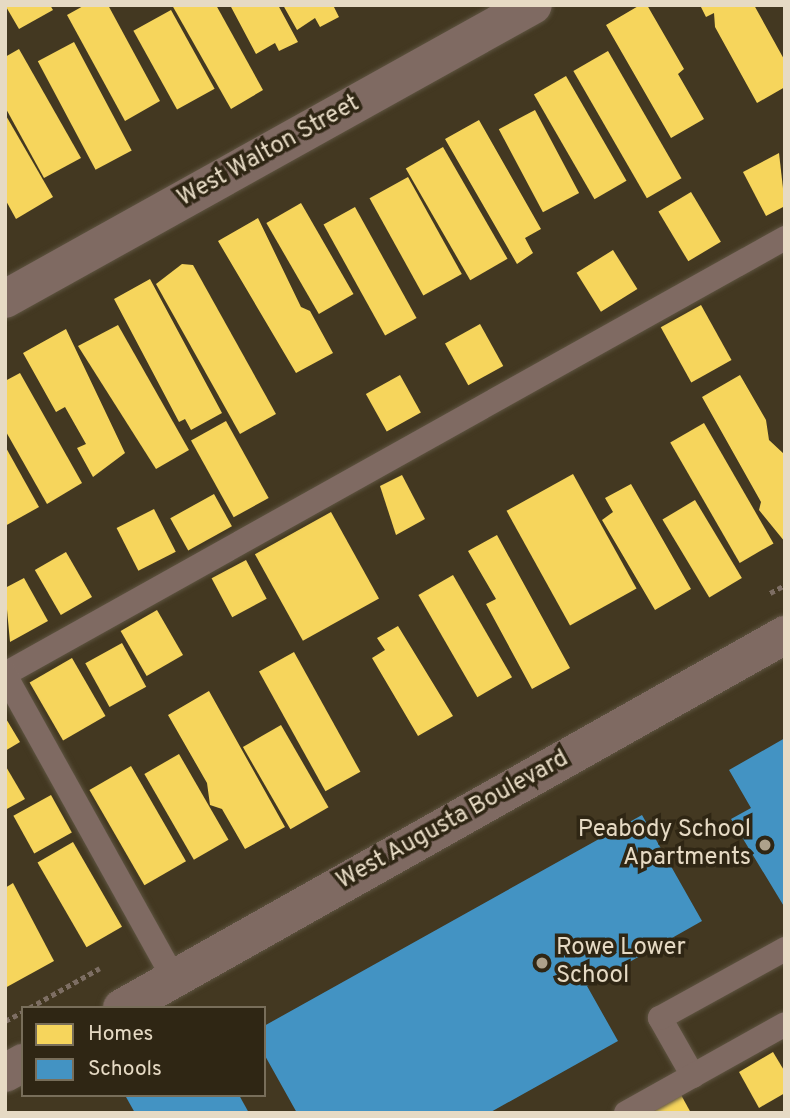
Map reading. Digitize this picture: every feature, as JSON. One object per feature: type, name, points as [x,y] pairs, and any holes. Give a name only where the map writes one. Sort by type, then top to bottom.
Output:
[{"type":"street","name":"West Walton Street","points":[[5,299],[533,5]]},
{"type":"street","name":"West Augusta Boulevard","points":[[126,1006],[785,635]]},
{"type":"street","points":[[5,1073],[21,1064]]},
{"type":"lane","points":[[174,979],[5,674],[785,238]]},
{"type":"lane","points":[[693,1076],[660,1018],[785,949]]},
{"type":"lane","points":[[626,1113],[785,1024]]},
{"type":"path","points":[[5,1021],[21,1013]]},
{"type":"building: Homes","points":[[5,5],[50,5],[53,10],[19,29]]},
{"type":"building: Homes","points":[[85,5],[108,5],[160,101],[125,121],[67,15]]},
{"type":"building: Homes","points":[[172,5],[216,5],[263,90],[231,109]]},
{"type":"building: Homes","points":[[230,5],[278,5],[298,42],[279,51],[275,43],[256,54]]},
{"type":"building: Homes","points":[[283,5],[333,5],[339,17],[320,27],[315,18],[297,30]]},
{"type":"building: Homes","points":[[640,5],[647,5],[684,69],[678,74],[704,119],[671,138],[606,25]]},
{"type":"building: Homes","points":[[700,5],[754,5],[785,61],[785,87],[757,103],[715,27],[714,13],[706,17]]},
{"type":"building: Homes","points":[[171,10],[215,89],[177,110],[133,31]]},
{"type":"building: Homes","points":[[74,42],[132,151],[96,170],[38,61]]},
{"type":"building: Homes","points":[[19,49],[81,158],[44,178],[5,107],[5,57]]},
{"type":"building: Homes","points":[[608,51],[682,178],[647,198],[573,71]]},
{"type":"building: Homes","points":[[566,76],[626,181],[594,199],[534,94]]},
{"type":"building: Homes","points":[[535,110],[579,193],[543,212],[499,129]]},
{"type":"building: Homes","points":[[5,114],[53,197],[16,219],[5,199]]},
{"type":"building: Homes","points":[[479,120],[541,229],[525,238],[533,253],[517,264],[445,139]]},
{"type":"building: Homes","points":[[443,147],[508,259],[470,280],[406,168]]},
{"type":"building: Homes","points":[[779,153],[785,206],[766,216],[743,172]]},
{"type":"building: Homes","points":[[408,177],[462,274],[423,295],[370,198]]},
{"type":"building: Homes","points":[[691,192],[721,242],[688,261],[658,212]]},
{"type":"building: Homes","points":[[301,203],[354,294],[319,314],[266,223]]},
{"type":"building: Homes","points":[[355,207],[417,318],[385,336],[324,224]]},
{"type":"building: Homes","points":[[258,218],[301,307],[310,311],[333,353],[296,373],[218,241]]},
{"type":"building: Homes","points":[[613,250],[637,289],[601,312],[577,273]]},
{"type":"building: Homes","points":[[182,264],[193,265],[276,414],[240,434],[156,284]]},
{"type":"building: Homes","points":[[150,279],[222,413],[191,430],[185,419],[179,422],[114,299]]},
{"type":"building: Homes","points":[[701,305],[732,360],[691,382],[661,327]]},
{"type":"building: Homes","points":[[480,324],[503,366],[468,385],[445,343]]},
{"type":"building: Homes","points":[[118,325],[189,450],[156,469],[78,346]]},
{"type":"building: Homes","points":[[66,329],[125,453],[93,477],[77,448],[86,444],[65,407],[56,412],[23,353]]},
{"type":"building: Homes","points":[[20,373],[82,483],[47,504],[5,430],[5,381]]},
{"type":"building: Homes","points":[[400,375],[421,413],[387,432],[366,394]]},
{"type":"building: Homes","points":[[740,375],[766,420],[769,440],[784,454],[785,542],[759,510],[761,502],[702,397]]},
{"type":"building: Homes","points":[[226,421],[269,498],[234,517],[191,440]]},
{"type":"building: Homes","points":[[704,423],[774,543],[740,563],[670,443]]},
{"type":"building: Homes","points":[[5,446],[39,507],[5,526]]},
{"type":"building: Homes","points":[[573,474],[637,589],[570,625],[507,511]]},
{"type":"building: Homes","points":[[402,475],[425,519],[396,535],[380,486]]},
{"type":"building: Homes","points":[[631,484],[691,589],[655,610],[602,520],[613,512],[605,498]]},
{"type":"building: Homes","points":[[214,494],[232,526],[188,551],[170,518]]},
{"type":"building: Homes","points":[[695,500],[742,578],[709,598],[662,520]]},
{"type":"building: Homes","points":[[154,509],[176,552],[138,571],[117,528]]},
{"type":"building: Homes","points":[[331,512],[379,599],[303,641],[255,554]]},
{"type":"building: Homes","points":[[497,535],[570,668],[532,689],[486,604],[496,599],[468,551]]},
{"type":"building: Homes","points":[[66,552],[92,597],[61,615],[35,570]]},
{"type":"building: Homes","points":[[246,560],[267,599],[232,617],[212,578]]},
{"type":"building: Homes","points":[[453,575],[512,677],[477,697],[418,595]]},
{"type":"building: Homes","points":[[24,578],[48,621],[10,642],[5,588]]},
{"type":"building: Homes","points":[[157,610],[183,655],[147,676],[121,631]]},
{"type":"building: Homes","points":[[398,626],[453,716],[418,736],[372,658],[385,650],[377,638]]},
{"type":"building: Homes","points":[[122,643],[146,687],[110,707],[85,663]]},
{"type":"building: Homes","points":[[294,652],[360,772],[325,791],[259,671]]},
{"type":"building: Homes","points":[[72,658],[106,716],[63,741],[30,682]]},
{"type":"building: Homes","points":[[209,691],[285,827],[245,849],[222,809],[210,805],[207,783],[168,715]]},
{"type":"building: Homes","points":[[5,717],[20,742],[5,751]]},
{"type":"building: Homes","points":[[281,725],[328,807],[290,829],[243,747]]},
{"type":"building: Homes","points":[[179,754],[228,840],[194,860],[144,774]]},
{"type":"building: Homes","points":[[5,765],[25,799],[5,810]]},
{"type":"building: Homes","points":[[131,766],[186,861],[144,885],[89,790]]},
{"type":"building: Homes","points":[[51,795],[72,833],[34,853],[13,816]]},
{"type":"building: Homes","points":[[73,842],[122,927],[86,947],[37,862]]},
{"type":"building: Homes","points":[[13,883],[54,961],[5,988],[5,888]]},
{"type":"building: Homes","points":[[773,1052],[785,1072],[785,1093],[759,1108],[739,1072]]},
{"type":"building: Homes","points":[[680,1093],[691,1113],[646,1113]]},
{"type":"building: Schools","name":"Peabody School Apartments","points":[[785,738],[785,908],[731,819],[751,808],[729,770]]},
{"type":"building: Schools","name":"Rowe Lower School","points":[[642,815],[702,921],[587,986],[618,1041],[489,1113],[297,1113],[266,1058],[266,1025]]},
{"type":"building: Schools","points":[[126,1097],[240,1097],[249,1113],[135,1113]]},
{"type":"place","name":"Peabody School Apartments","points":[[765,845]]},
{"type":"place","name":"Rowe Lower School","points":[[542,963]]}]
